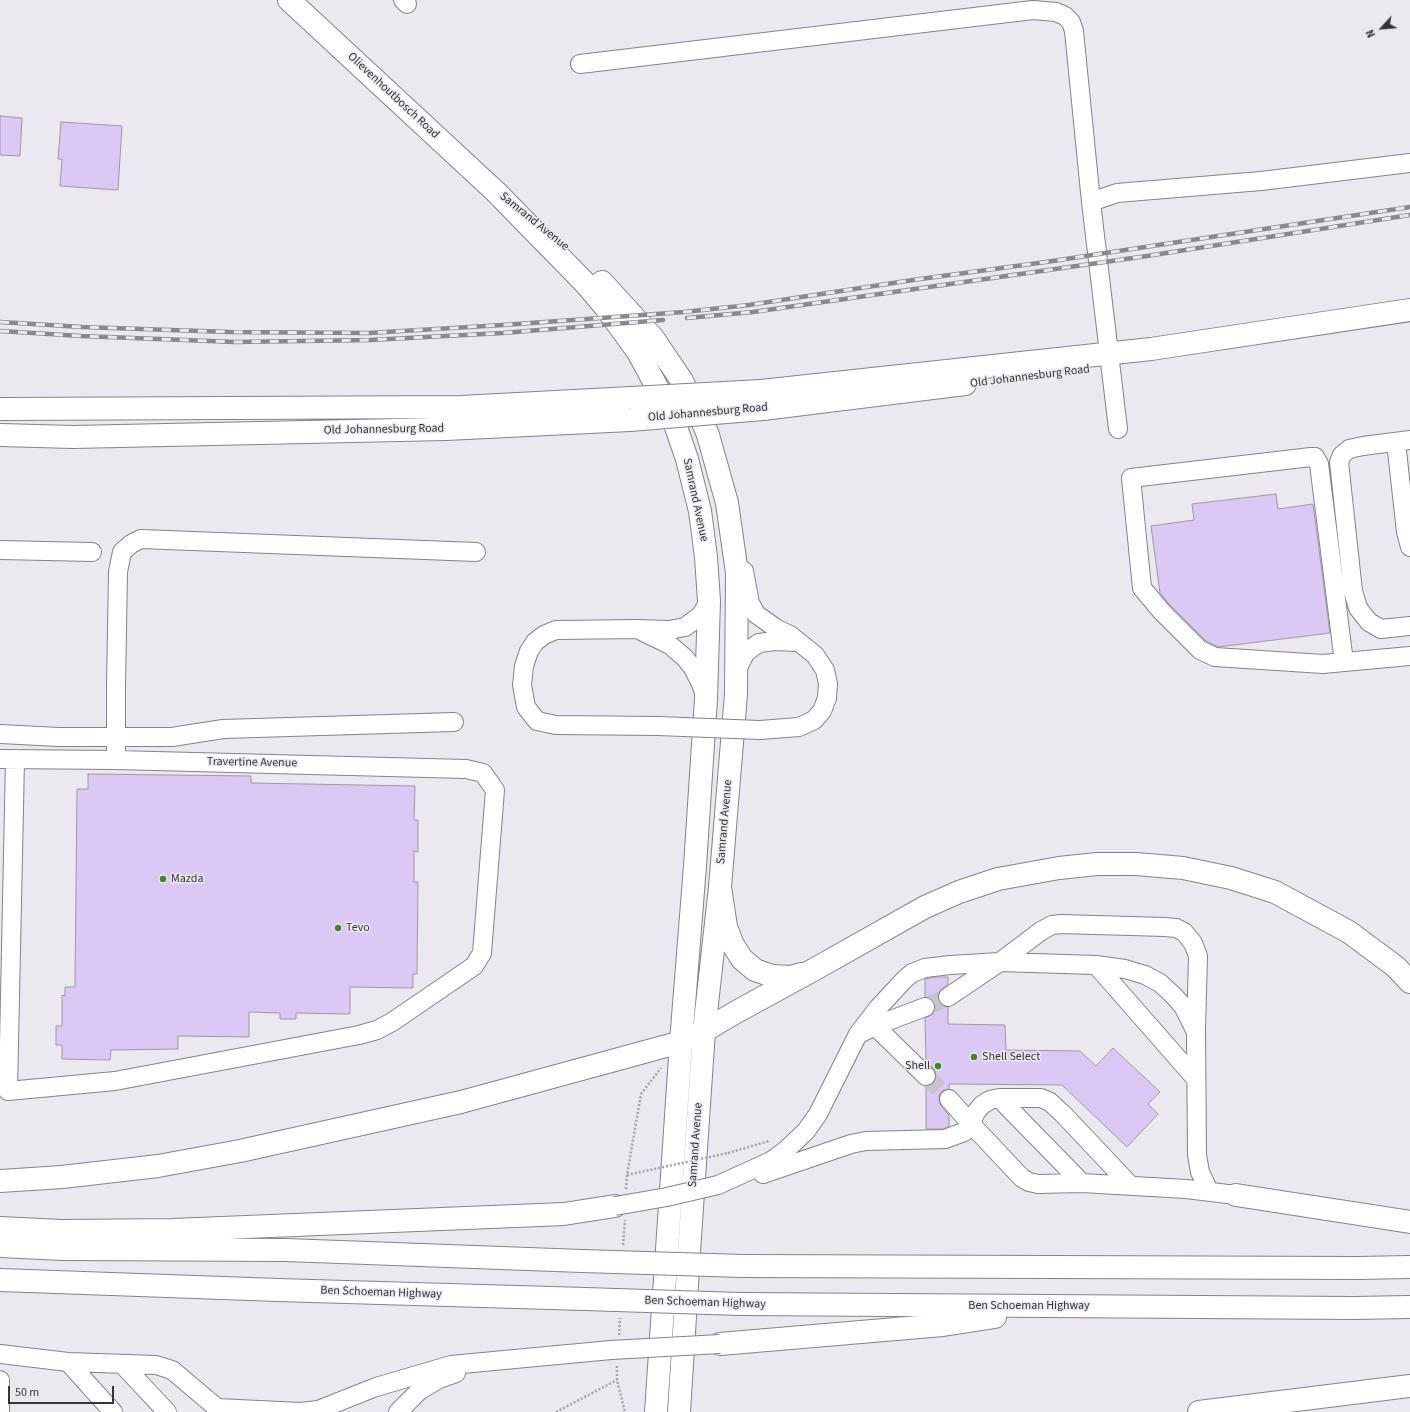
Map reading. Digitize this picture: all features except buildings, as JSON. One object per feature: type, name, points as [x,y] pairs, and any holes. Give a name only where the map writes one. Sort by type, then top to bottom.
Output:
[{"type":"main road","name":"Olievenhoutbosch Road","points":[[289,0],[496,192]]},
{"type":"main road","name":"Samrand Avenue","points":[[496,192],[535,221],[576,256],[611,290],[652,338],[682,381],[704,425],[727,503],[737,573],[736,694],[720,887],[704,1031],[679,1412]]},
{"type":"main road","name":"Samrand Avenue","points":[[496,192],[586,284],[606,308],[638,352],[676,427],[687,459],[700,511],[706,557],[709,601],[706,699],[656,1412]]},
{"type":"main road","name":"Old Johannesburg Road","points":[[1110,360],[1167,347],[1410,310]]},
{"type":"main road","name":"Old Johannesburg Road","points":[[0,435],[73,437],[438,429],[630,420],[762,400],[1110,360],[1410,321]]},
{"type":"main road","name":"Old Johannesburg Road","points":[[0,409],[461,406],[631,398],[762,400]]},
{"type":"main road","points":[[0,1181],[62,1178],[158,1166],[240,1152],[460,1102],[681,1042],[704,1031],[925,907],[959,892],[998,879],[1059,868],[1097,864],[1136,864],[1183,868],[1231,878],[1275,892],[1349,932],[1396,967],[1410,982]]},
{"type":"main road","points":[[720,887],[726,927],[733,945],[742,959],[755,970],[772,976],[791,977],[816,969]]},
{"type":"main road","points":[[1236,1195],[1410,1222]]},
{"type":"main road","points":[[0,1228],[61,1231],[173,1230],[564,1214],[622,1204]]},
{"type":"main road","points":[[0,1246],[63,1249],[286,1250],[743,1266],[1410,1267]]},
{"type":"main road","name":"Ben Schoeman Highway","points":[[0,1280],[740,1304],[1072,1307],[1410,1307]]},
{"type":"main road","points":[[720,1344],[943,1325],[1072,1307]]},
{"type":"main road","points":[[1199,1412],[1410,1386]]},
{"type":"street","points":[[580,64],[1033,10],[1056,12],[1065,16],[1071,22],[1074,31],[1091,202],[1118,429]]},
{"type":"street","points":[[1091,202],[1117,193],[1261,180],[1410,163]]},
{"type":"street","points":[[1410,547],[1406,532],[1403,441],[1349,449],[1342,455],[1339,462],[1353,591],[1358,608],[1369,622],[1381,629],[1410,626]]},
{"type":"street","points":[[1344,662],[1319,464],[1315,457],[1130,478],[1142,588],[1162,612],[1200,650],[1207,655],[1215,657],[1323,664],[1410,656]]},
{"type":"street","points":[[709,601],[701,615],[685,627],[669,630],[556,630],[544,635],[535,642],[529,651],[524,666],[522,685],[526,707],[537,721],[556,726],[658,726],[760,730],[799,727],[814,720],[822,711],[827,698],[828,684],[825,670],[815,655],[790,635],[777,629],[756,614],[750,603],[746,585],[743,556],[727,503]]},
{"type":"street","points":[[116,760],[118,572],[122,552],[131,544],[141,539],[476,552]]},
{"type":"street","points":[[0,550],[92,552]]},
{"type":"street","points":[[637,629],[670,645],[685,658],[693,668],[706,699]]},
{"type":"street","points":[[736,670],[746,652],[759,643],[776,641],[798,642]]},
{"type":"street","points":[[0,734],[172,737],[223,729],[454,722]]},
{"type":"street","name":"Travertine Avenue","points":[[8,760],[116,760],[466,769],[483,772],[495,790],[482,953],[474,966],[392,1022],[377,1030],[115,1081],[8,1091],[8,760]]},
{"type":"street","points":[[948,996],[1000,962],[1040,931],[1052,925],[1165,927],[1176,928],[1184,932],[1193,943],[1198,956],[1196,1032],[1197,1155],[1200,1172],[1210,1191]]},
{"type":"street","points":[[718,1184],[771,1161],[786,1150],[806,1131],[818,1114],[858,1034],[892,992],[912,973],[925,968],[1000,962],[1096,965],[1125,969],[1145,975],[1160,984],[1173,995],[1183,1006],[1196,1032]]},
{"type":"street","points":[[1096,965],[1196,1079]]},
{"type":"street","points":[[858,1034],[925,1007]]},
{"type":"street","points":[[875,1026],[926,1076]]},
{"type":"street","points":[[622,1204],[667,1197],[758,1175],[851,1144],[866,1141],[945,1139],[964,1132],[971,1124],[976,1112],[982,1105],[990,1100],[999,1098],[1036,1097],[1050,1102],[1131,1186]]},
{"type":"street","points":[[999,1098],[1082,1183]]},
{"type":"street","points":[[949,1099],[1022,1178],[1030,1182],[1038,1184],[1082,1183],[1131,1186],[1210,1191],[1236,1195]]},
{"type":"street","points":[[0,1354],[68,1362],[156,1365],[172,1370],[219,1410],[301,1412],[318,1410],[376,1387],[451,1365],[720,1344]]},
{"type":"street","points":[[398,1412],[419,1391],[439,1379],[466,1370],[525,1359]]},
{"type":"street","points":[[68,1362],[113,1412]]},
{"type":"street","points":[[122,1364],[167,1412]]},
{"type":"street","points":[[0,1380],[0,1412]]},
{"type":"path","points":[[623,1246],[622,1204],[641,1094],[663,1065]]},
{"type":"path","points":[[627,1175],[728,1153]]},
{"type":"path","points":[[620,1317],[616,1351],[617,1380],[625,1412]]},
{"type":"path","points":[[556,1412],[617,1380]]},
{"type":"tunnel","points":[[925,1007],[948,997]]},
{"type":"tunnel","points":[[926,1076],[949,1099]]},
{"type":"railway","points":[[0,322],[82,327],[230,332],[369,333],[684,312],[749,305],[1410,207]]},
{"type":"railway","points":[[687,318],[753,312],[1147,256],[1410,215]]},
{"type":"railway","points":[[0,331],[81,336],[235,342],[370,340],[503,333],[663,320]]},
{"type":"place","name":"Mazda","points":[[163,879]]},
{"type":"place","name":"Tevo","points":[[338,928]]},
{"type":"place","name":"Shell Select","points":[[974,1057]]},
{"type":"place","name":"Shell","points":[[938,1066]]}]
